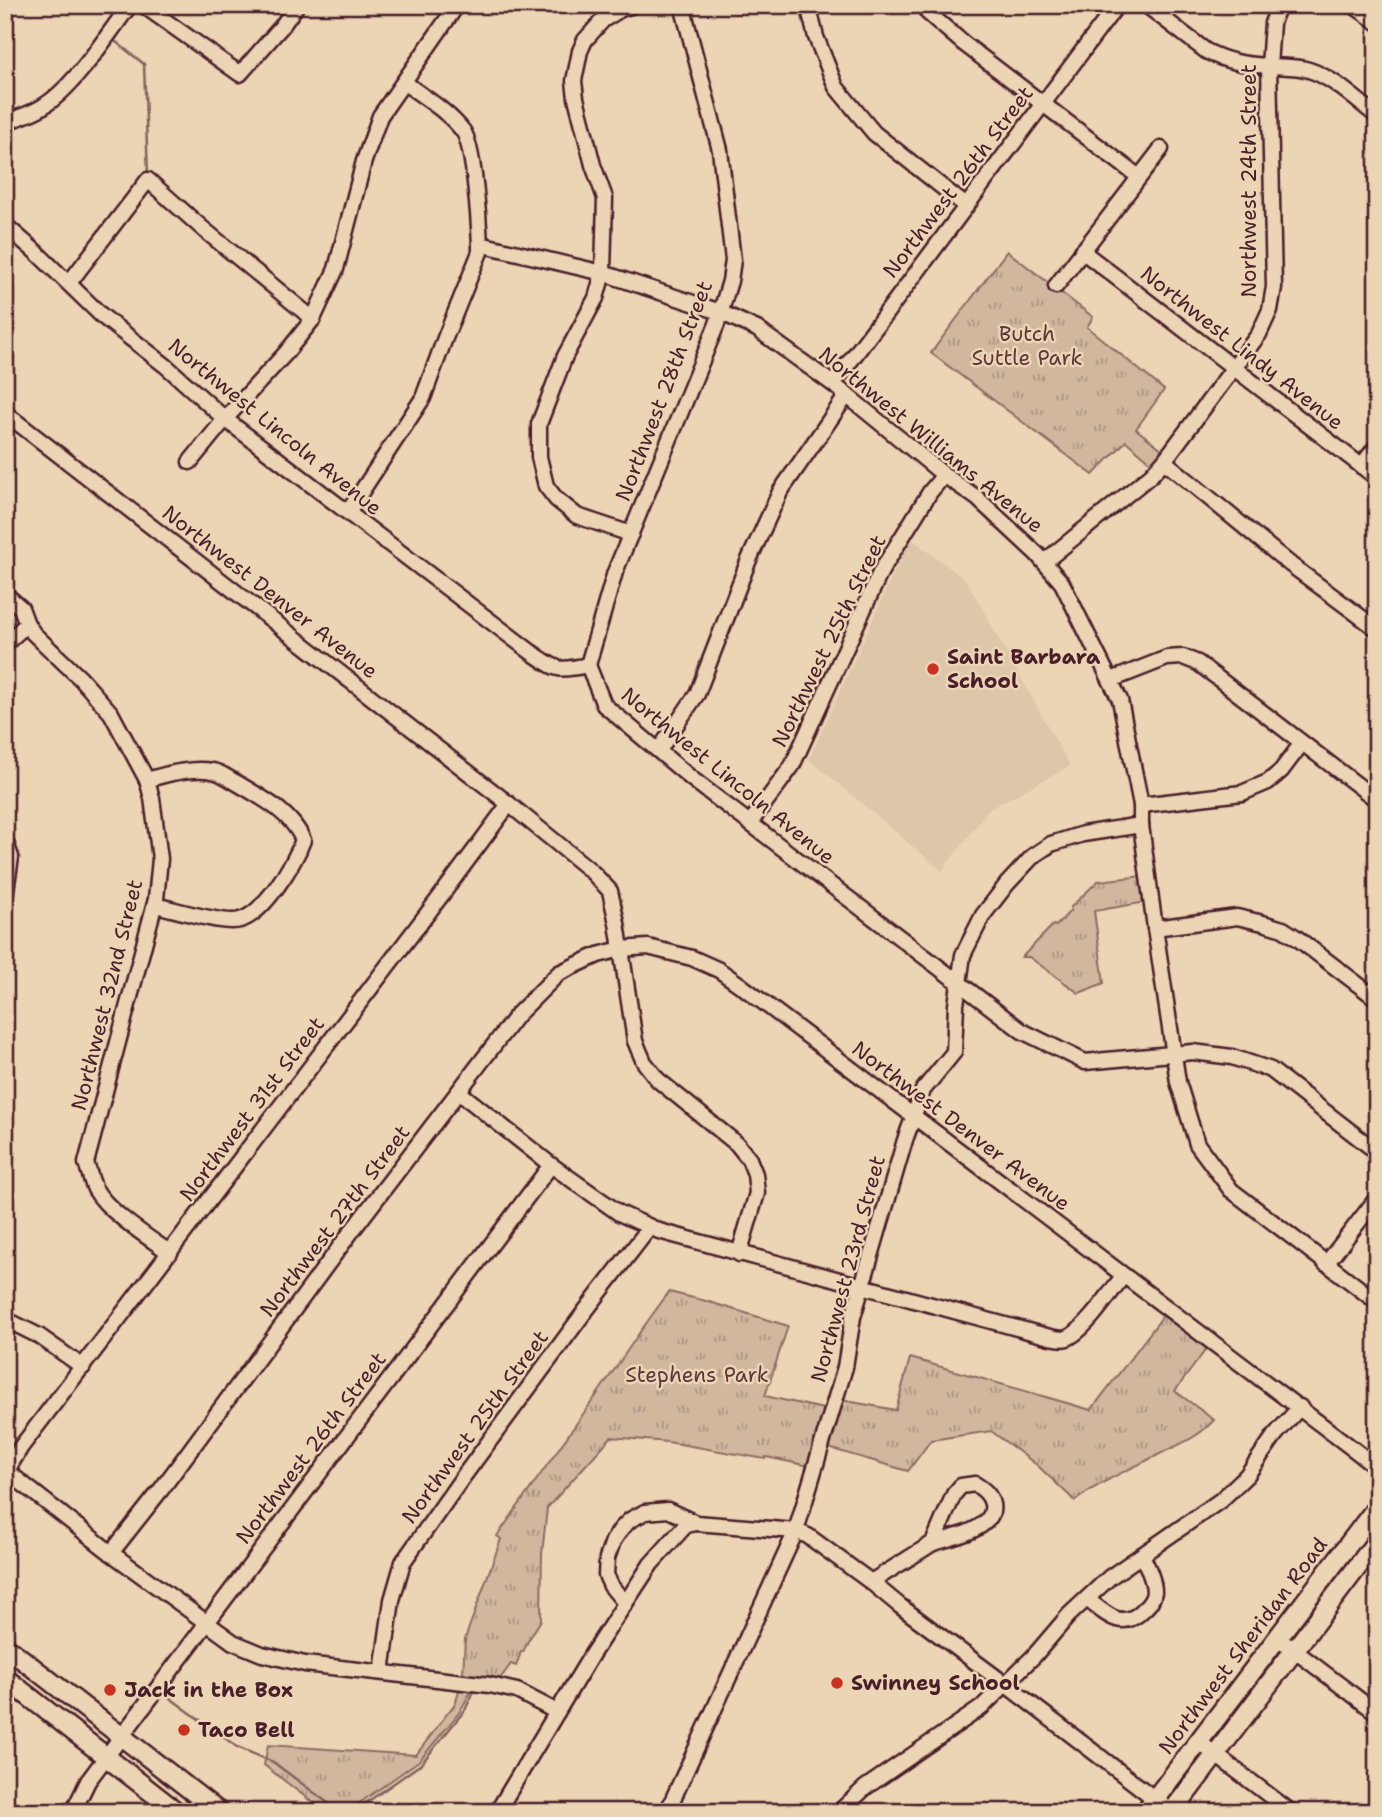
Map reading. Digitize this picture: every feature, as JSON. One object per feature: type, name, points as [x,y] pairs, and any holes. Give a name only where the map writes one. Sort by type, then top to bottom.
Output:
[{"type":"main road","name":"Northwest Sheridan Road","points":[[1150,1805],[1377,1507]]},
{"type":"main road","name":"Northwest Sheridan Road","points":[[1172,1812],[1376,1545]]},
{"type":"main road","points":[[5,1646],[219,1812]]},
{"type":"main road","points":[[5,1678],[177,1812]]},
{"type":"street","points":[[5,122],[44,106],[56,97],[130,5]]},
{"type":"street","points":[[143,5],[240,74],[298,5]]},
{"type":"street","points":[[190,462],[313,319],[336,269],[364,161],[380,117],[457,5]]},
{"type":"street","points":[[631,534],[577,516],[556,499],[546,486],[538,457],[539,424],[565,356],[596,298],[603,273],[605,198],[593,165],[576,98],[574,81],[580,51],[585,40],[603,20],[634,5]]},
{"type":"street","name":"Northwest 28th Street","points":[[588,665],[615,572],[720,312],[733,260],[720,150],[682,5]]},
{"type":"street","points":[[808,5],[816,37],[836,87],[874,132],[967,206]]},
{"type":"street","points":[[926,5],[927,12],[963,43],[1139,177]]},
{"type":"street","name":"Northwest 26th Street","points":[[833,384],[1117,5]]},
{"type":"street","points":[[1146,5],[1217,57],[1239,63],[1295,67],[1318,74],[1377,116]]},
{"type":"street","name":"Northwest 24th Street","points":[[1044,562],[1151,475],[1235,369],[1266,323],[1273,298],[1274,275],[1269,66],[1272,23],[1279,5]]},
{"type":"street","points":[[1353,5],[1377,22]]},
{"type":"street","points":[[348,512],[423,398],[480,252],[476,194],[465,133],[450,117],[404,82]]},
{"type":"street","points":[[1056,286],[1161,149]]},
{"type":"street","points":[[69,283],[148,180],[313,319]]},
{"type":"street","name":"Northwest Lincoln Avenue","points":[[5,225],[102,316],[166,366],[225,419],[531,652],[556,669],[588,665],[604,705],[692,779],[1022,1031],[1085,1062],[1174,1054]]},
{"type":"street","name":"Northwest Williams Avenue","points":[[480,244],[603,273],[720,312],[757,329],[833,384],[944,475],[977,498],[1044,562],[1062,583],[1120,700],[1140,806],[1174,1054]]},
{"type":"street","name":"Northwest Lindy Avenue","points":[[1082,251],[1377,478]]},
{"type":"street","points":[[659,750],[697,694],[748,562],[780,492],[847,395]]},
{"type":"street","name":"Northwest Denver Avenue","points":[[8,420],[509,804]]},
{"type":"street","points":[[1362,466],[1377,446]]},
{"type":"street","points":[[1164,461],[1291,565],[1377,629]]},
{"type":"street","name":"Northwest 25th Street","points":[[750,823],[792,766],[881,571],[930,492],[944,475]]},
{"type":"street","name":"Northwest 32nd Street","points":[[5,593],[21,608],[33,633],[81,679],[111,713],[147,780],[152,798],[160,859],[155,905],[86,1163],[94,1187],[102,1199],[170,1253]]},
{"type":"street","points":[[5,644],[27,624]]},
{"type":"street","points":[[1111,680],[1167,658],[1183,657],[1198,663],[1377,800]]},
{"type":"street","points":[[1140,806],[1242,793],[1268,782],[1281,771],[1302,743]]},
{"type":"street","points":[[147,780],[174,772],[212,771],[223,775],[277,807],[299,830],[303,840],[276,890],[252,914],[241,920],[228,921],[155,905]]},
{"type":"street","points":[[509,804],[592,871],[610,891],[635,1041],[644,1062],[658,1080],[737,1144],[749,1159],[755,1174],[757,1193],[739,1254]]},
{"type":"street","name":"Northwest 31st Street","points":[[111,1553],[12,1476],[9,1467],[21,1447],[509,804]]},
{"type":"street","name":"Northwest 23rd Street","points":[[667,1812],[796,1531],[845,1367],[853,1317],[905,1140],[923,1090],[954,1052],[963,955],[983,915],[1006,884],[1033,856],[1051,844],[1083,834],[1142,825]]},
{"type":"street","points":[[5,840],[11,857],[5,897]]},
{"type":"street","points":[[1155,928],[1237,917],[1283,929],[1377,999]]},
{"type":"street","name":"Northwest Denver Avenue","points":[[621,950],[648,947],[692,958],[719,970],[1377,1467]]},
{"type":"street","name":"Northwest 27th Street","points":[[111,1553],[517,1015],[559,973],[598,955],[621,950]]},
{"type":"street","points":[[1377,1152],[1271,1070],[1232,1057],[1193,1052],[1174,1054],[1178,1082],[1197,1144],[1231,1190],[1377,1302]]},
{"type":"street","points":[[459,1091],[551,1164],[619,1213],[659,1231],[739,1254],[1050,1338],[1063,1339],[1080,1329],[1123,1276]]},
{"type":"street","name":"Northwest 26th Street","points":[[73,1812],[88,1781],[121,1735],[551,1164]]},
{"type":"street","points":[[1326,1264],[1377,1198]]},
{"type":"street","name":"Northwest 25th Street","points":[[382,1672],[392,1600],[403,1562],[471,1466],[650,1227]]},
{"type":"street","points":[[5,1319],[39,1336],[83,1367]]},
{"type":"street","points":[[839,1812],[866,1787],[981,1708],[1034,1656],[1069,1615],[1110,1577],[1221,1500],[1247,1475],[1275,1435],[1300,1407]]},
{"type":"street","points":[[871,1582],[933,1543],[983,1525],[991,1518],[993,1510],[991,1499],[985,1490],[975,1484],[961,1486],[954,1494],[933,1543]]},
{"type":"street","points":[[625,1603],[606,1575],[607,1558],[621,1529],[630,1520],[645,1512],[668,1510],[696,1523]]},
{"type":"street","points":[[496,1812],[651,1564],[686,1525],[696,1523],[796,1531],[808,1536],[1006,1684],[1150,1805],[1172,1812]]},
{"type":"street","points":[[111,1553],[233,1642],[262,1654],[305,1664],[489,1685],[517,1691],[557,1712]]},
{"type":"street","points":[[1087,1599],[1109,1617],[1122,1621],[1139,1615],[1153,1598],[1154,1590],[1142,1555]]},
{"type":"street","points":[[1278,1638],[1377,1713]]},
{"type":"street","points":[[1199,1742],[1291,1812]]},
{"type":"shaded area","name":"Saint Barbara School","points":[[910,538],[966,580],[1070,766],[988,810],[942,871],[809,759]]},
{"type":"green space","name":"Butch Suttle Park","points":[[1007,251],[1093,317],[1087,327],[1164,390],[1136,429],[1163,450],[1152,463],[1126,441],[1093,475],[931,353]]},
{"type":"green space","points":[[1143,876],[1147,902],[1094,911],[1104,983],[1079,993],[1029,957],[1022,957],[1053,925],[1056,926],[1098,881]]},
{"type":"green space","name":"Stephens Park","points":[[669,1292],[788,1326],[765,1396],[837,1412],[841,1400],[896,1410],[910,1358],[1091,1410],[1166,1312],[1210,1344],[1175,1391],[1214,1420],[1188,1441],[1104,1482],[1075,1501],[1037,1465],[991,1431],[931,1440],[908,1471],[829,1448],[809,1466],[668,1442],[611,1437],[547,1508],[542,1554],[541,1620],[521,1652],[516,1666],[511,1664],[499,1680],[476,1676],[473,1688],[459,1713],[420,1760],[347,1812],[325,1812],[264,1765],[268,1745],[416,1755],[456,1702],[463,1674],[465,1639],[501,1539],[497,1536]]},
{"type":"waterway","points":[[111,38],[144,64],[148,176]]},
{"type":"waterway","points":[[353,1812],[421,1764],[465,1710],[475,1689]]},
{"type":"waterway","points":[[166,1695],[237,1747],[273,1762],[340,1812]]},
{"type":"place","name":"Saint Barbara School","points":[[933,669]]},
{"type":"place","name":"Swinney School","points":[[837,1683]]},
{"type":"place","name":"Jack in the Box","points":[[110,1690]]},
{"type":"place","name":"Taco Bell","points":[[184,1730]]}]
